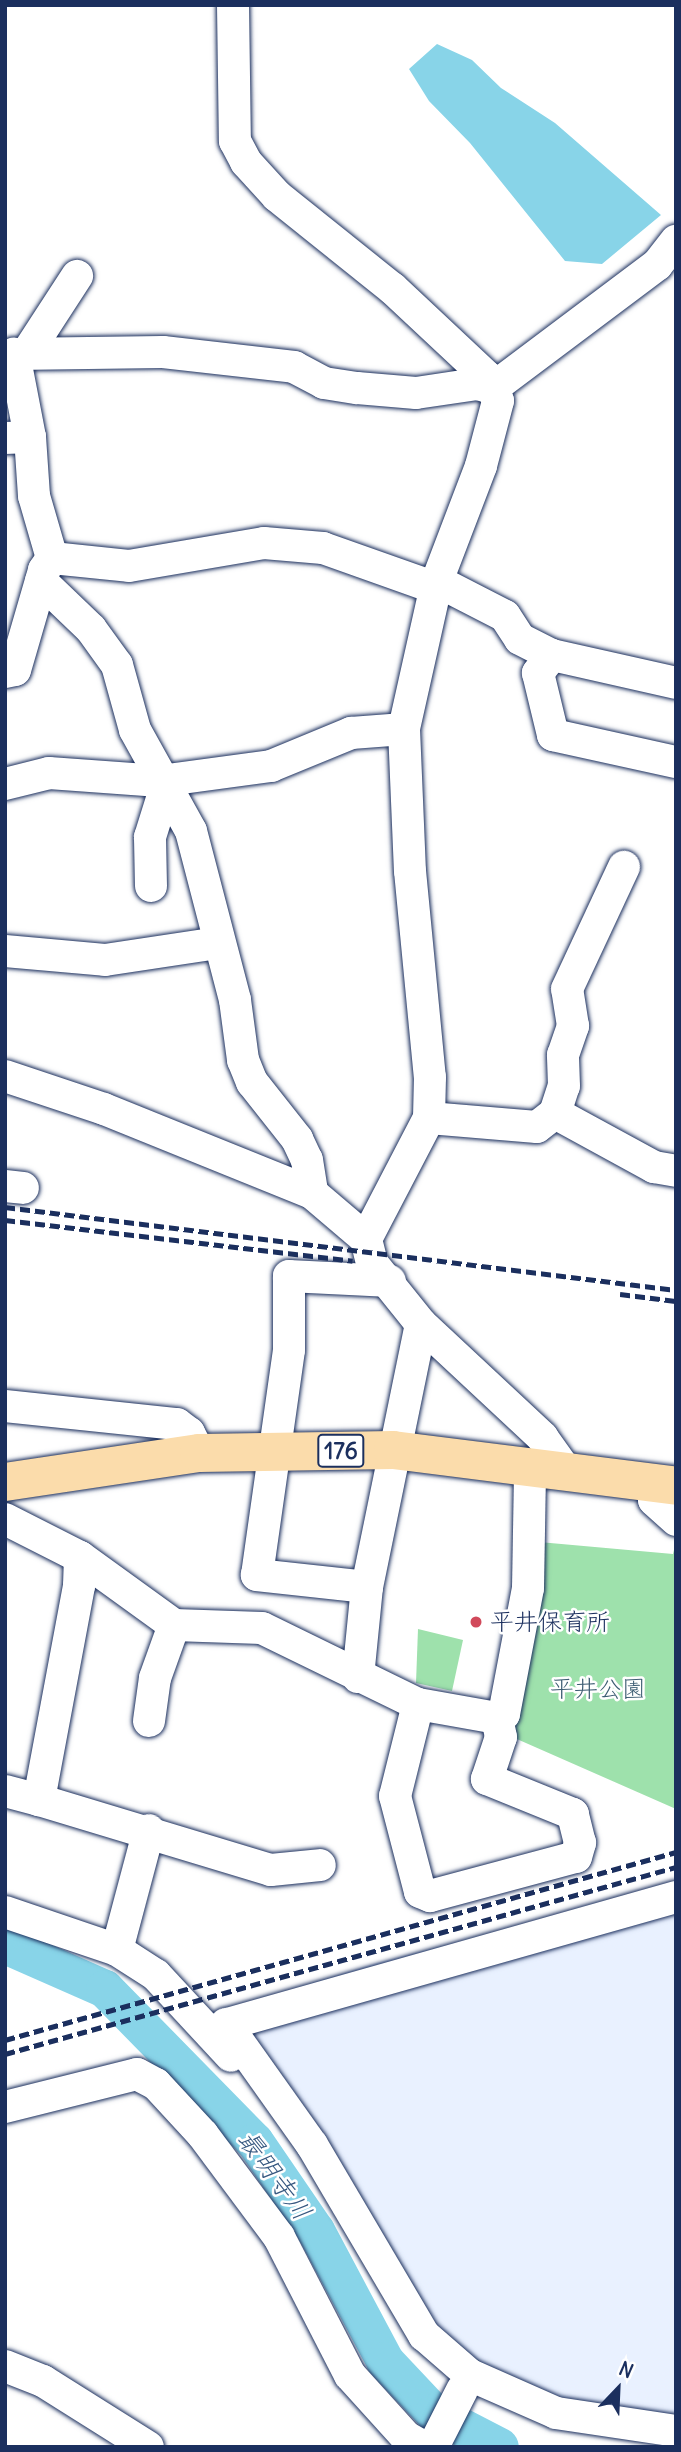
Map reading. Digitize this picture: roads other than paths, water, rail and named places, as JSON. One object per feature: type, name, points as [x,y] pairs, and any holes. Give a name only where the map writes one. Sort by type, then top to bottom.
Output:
[{"type":"highway","name":"176","points":[[5,1482],[199,1453],[393,1450],[664,1484]]},
{"type":"street","points":[[233,5],[235,141],[246,162],[277,196],[392,288],[487,377],[498,401],[481,466],[437,584],[404,729],[410,871],[430,1077],[429,1118],[366,1239]]},
{"type":"street","points":[[493,388],[657,265],[676,241]]},
{"type":"street","points":[[27,353],[77,276]]},
{"type":"street","points":[[5,672],[15,670],[46,570],[34,496],[18,437],[14,354],[163,352],[294,367],[324,383],[357,388],[416,393],[477,384],[493,388]]},
{"type":"street","points":[[46,570],[129,566],[264,543],[323,548],[437,584],[505,616],[520,639],[552,655],[676,683]]},
{"type":"street","points":[[46,570],[117,664],[135,730],[162,785],[191,831],[235,1000],[243,1060],[252,1082],[297,1139],[307,1160],[312,1193]]},
{"type":"street","points":[[552,655],[538,673],[553,734],[676,762]]},
{"type":"street","points":[[5,784],[49,774],[162,785],[271,766],[351,733],[404,729]]},
{"type":"street","points":[[151,886],[150,837],[162,785]]},
{"type":"street","points":[[429,1118],[537,1127],[555,1113],[564,1086],[563,1055],[573,1026],[566,989],[624,867]]},
{"type":"street","points":[[5,951],[105,960],[218,943]]},
{"type":"street","points":[[5,1076],[104,1109],[312,1193],[366,1239],[372,1263],[390,1281],[421,1324],[542,1437],[549,1470],[504,1714],[497,1718],[418,1704],[262,1628],[174,1625],[80,1557],[5,1519]]},
{"type":"street","points":[[555,1113],[654,1167],[676,1171]]},
{"type":"street","points":[[368,1587],[257,1575],[272,1452],[289,1350],[289,1276],[390,1281]]},
{"type":"street","points":[[358,1676],[368,1587],[393,1450],[421,1324]]},
{"type":"street","points":[[5,1406],[177,1424],[189,1433],[199,1453]]},
{"type":"street","points":[[664,1484],[654,1500],[676,1520]]},
{"type":"street","points":[[39,1800],[79,1586],[80,1557]]},
{"type":"street","points":[[149,1721],[155,1678],[174,1625]]},
{"type":"street","points":[[418,1704],[396,1796],[420,1892],[430,1896],[576,1857],[580,1843],[573,1814],[487,1779],[501,1737],[497,1718]]},
{"type":"street","points":[[5,1791],[149,1830],[271,1870],[320,1865]]},
{"type":"street","points":[[117,1950],[149,1830]]},
{"type":"street","points":[[676,1897],[226,2024],[312,2145],[424,2335],[470,2375],[556,2413],[676,2431]]},
{"type":"street","points":[[5,1912],[117,1950],[156,1975],[195,2013],[262,2094],[389,2310],[424,2357],[459,2397],[547,2426],[664,2447]]},
{"type":"street","points":[[5,2107],[137,2074],[156,2084],[203,2135],[279,2237],[350,2375],[406,2437],[431,2445],[459,2397]]},
{"type":"street","points":[[5,2366],[43,2381],[148,2447]]},
{"type":"water","points":[[437,44],[472,60],[501,88],[555,123],[661,215],[602,264],[565,261],[470,143],[429,101],[409,69]]},
{"type":"waterway","name":"最明寺川","points":[[5,1945],[105,1989],[255,2142],[316,2231],[385,2361],[434,2413],[500,2447]]},
{"type":"railway","points":[[5,1207],[676,1290]]},
{"type":"railway","points":[[5,1220],[353,1261]]},
{"type":"railway","points":[[620,1294],[676,1301]]},
{"type":"railway","points":[[5,2040],[676,1852]]},
{"type":"railway","points":[[5,2054],[676,1867]]},
{"type":"place","name":"平井保育所","points":[[476,1622]]},
{"type":"park label","name":"平井公園","points":[[598,1689]]}]
